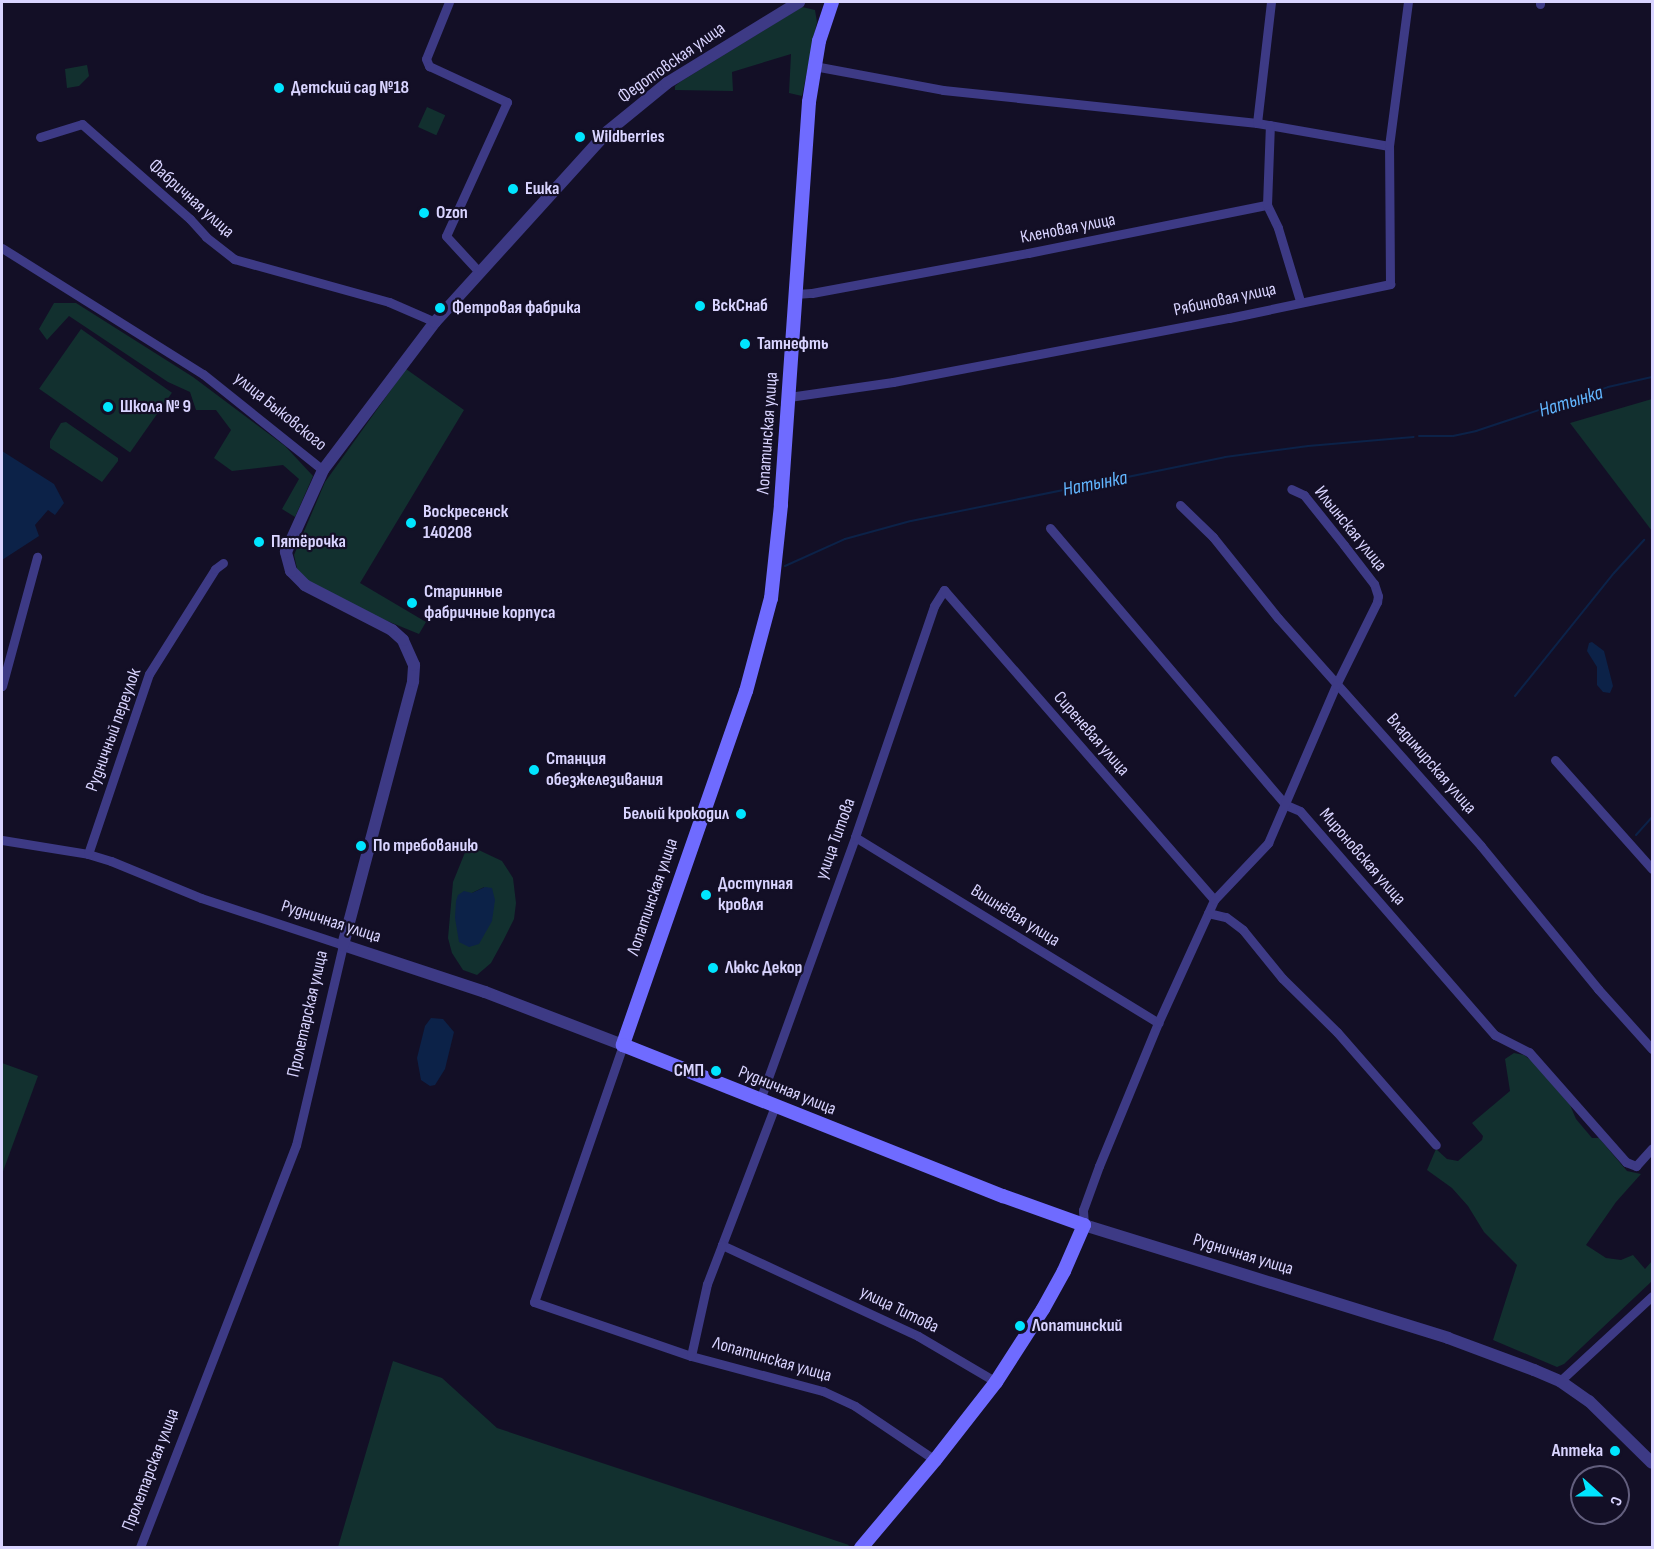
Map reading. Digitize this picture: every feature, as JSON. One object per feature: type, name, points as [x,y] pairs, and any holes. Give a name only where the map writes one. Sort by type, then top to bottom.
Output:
[{"type":"main road","points":[[814,66],[832,2]]},
{"type":"main road","name":"Лопатинская улица","points":[[623,1045],[762,637],[776,564],[805,150],[814,66]]},
{"type":"main road","name":"Рудничная улица","points":[[623,1045],[1084,1225]]},
{"type":"main road","points":[[861,1548],[935,1460],[996,1382],[1043,1309],[1064,1271],[1084,1225]]},
{"type":"street","points":[[449,2],[426,58],[429,66],[507,102],[446,236],[480,273]]},
{"type":"street","name":"Федотовская улица","points":[[480,273],[607,132],[645,100],[703,59],[799,2]]},
{"type":"street","points":[[1257,123],[1271,2]]},
{"type":"street","name":"Рябиновая улица","points":[[789,397],[870,386],[1229,318],[1300,301],[1390,284],[1389,146],[1408,2]]},
{"type":"street","points":[[814,66],[943,90],[1257,123],[1389,146]]},
{"type":"street","name":"Фабричная улица","points":[[40,137],[82,124],[190,219],[206,237],[234,259],[389,302],[435,322]]},
{"type":"street","points":[[1270,125],[1267,205],[1278,228],[1300,301]]},
{"type":"street","name":"Кленовая улица","points":[[796,294],[1028,254],[1267,205]]},
{"type":"street","name":"улица Быковского","points":[[2,248],[203,374],[323,470],[435,322],[480,273]]},
{"type":"street","name":"Пролетарская улица","points":[[140,1548],[296,1145],[343,945],[413,681],[414,665],[403,640],[392,630],[305,585],[291,571],[286,552],[323,470]]},
{"type":"street","name":"Ильинская улица","points":[[1291,489],[1304,495],[1374,584],[1378,596],[1374,610],[1336,685]]},
{"type":"street","name":"Владимирская улица","points":[[1179,505],[1213,537],[1336,685],[1346,692],[1481,846],[1598,989],[1653,1049]]},
{"type":"street","name":"Мироновская улица","points":[[1050,528],[1287,805],[1300,811],[1495,1035],[1529,1052],[1626,1162],[1636,1166],[1653,1148]]},
{"type":"street","points":[[2,686],[37,557]]},
{"type":"street","name":"Рудничный переулок","points":[[88,854],[149,674],[215,569],[223,564]]},
{"type":"street","name":"улица Титова","points":[[760,1100],[855,837],[934,606],[944,590]]},
{"type":"street","name":"Сиреневая улица","points":[[944,590],[1214,900]]},
{"type":"street","points":[[1084,1225],[1083,1210],[1099,1166],[1158,1023],[1214,900],[1268,843],[1287,805],[1336,685]]},
{"type":"street","points":[[1555,760],[1653,869]]},
{"type":"street","name":"Вишнёвая улица","points":[[855,837],[1158,1023]]},
{"type":"street","name":"Рудничная улица","points":[[2,840],[88,854],[111,861],[201,898],[485,992],[623,1045]]},
{"type":"street","points":[[1208,913],[1226,917],[1242,930],[1282,978],[1337,1032],[1436,1145]]},
{"type":"street","name":"Лопатинская улица","points":[[623,1045],[534,1302],[692,1356],[823,1391],[855,1406],[935,1460]]},
{"type":"street","points":[[692,1356],[707,1284],[775,1106]]},
{"type":"street","name":"Рудничная улица","points":[[1084,1225],[1448,1338],[1560,1381],[1589,1401],[1653,1463]]},
{"type":"street","name":"улица Титова","points":[[722,1245],[918,1336],[996,1382]]},
{"type":"street","points":[[1560,1381],[1653,1296]]},
{"type":"green space","points":[[802,7],[815,10],[817,22],[802,96],[789,93],[791,54],[732,72],[733,91],[675,90],[675,86],[680,82]]},
{"type":"green space","points":[[87,65],[89,76],[79,86],[67,88],[65,69]]},
{"type":"green space","points":[[427,107],[445,115],[436,135],[418,127]]},
{"type":"green space","points":[[54,303],[76,303],[193,377],[285,446],[313,476],[295,517],[282,509],[299,479],[283,465],[232,471],[214,458],[231,430],[216,410],[196,410],[190,392],[168,382],[69,316],[47,340],[39,329]]},
{"type":"green space","points":[[81,329],[172,393],[130,452],[39,389]]},
{"type":"green space","points":[[406,369],[464,410],[360,583],[426,622],[419,634],[358,609],[299,577],[294,555],[325,482]]},
{"type":"green space","points":[[1652,399],[1652,531],[1570,423]]},
{"type":"green space","points":[[66,422],[118,458],[102,482],[50,448],[50,441],[61,423]]},
{"type":"green space","points":[[468,845],[502,861],[513,878],[516,903],[514,919],[491,963],[477,975],[463,970],[452,953],[448,938],[453,882]],"holes":[[[484,887],[469,947],[472,893]]]},
{"type":"green space","points":[[1514,1053],[1524,1055],[1533,1062],[1570,1105],[1576,1119],[1592,1138],[1599,1138],[1627,1171],[1641,1174],[1616,1202],[1586,1245],[1606,1258],[1621,1260],[1633,1255],[1645,1269],[1652,1261],[1652,1281],[1564,1364],[1557,1367],[1493,1340],[1517,1265],[1484,1232],[1468,1206],[1452,1188],[1427,1170],[1436,1149],[1447,1159],[1458,1161],[1482,1140],[1483,1136],[1472,1123],[1510,1091],[1505,1059]]},
{"type":"green space","points":[[2,1063],[38,1076],[2,1174]]},
{"type":"green space","points":[[393,1361],[442,1378],[497,1428],[849,1545],[847,1548],[338,1547]]},
{"type":"water","points":[[2,451],[54,484],[64,503],[55,515],[48,510],[35,525],[39,536],[2,560]]},
{"type":"water","points":[[1592,642],[1604,651],[1613,686],[1610,693],[1603,692],[1597,685],[1597,667],[1587,651],[1589,643]]},
{"type":"water","points":[[485,887],[492,888],[495,900],[492,921],[479,944],[469,947],[459,942],[455,918],[456,901],[458,895],[464,891],[472,893]]},
{"type":"water","points":[[431,1018],[443,1019],[454,1032],[445,1069],[435,1085],[430,1086],[421,1080],[417,1058],[425,1026]]},
{"type":"waterway","name":"Натынка","points":[[1419,436],[1453,436],[1476,431],[1608,387],[1652,377]]},
{"type":"waterway","name":"Натынка","points":[[785,566],[845,539],[911,521],[1225,457],[1308,446],[1414,437]]},
{"type":"waterway","points":[[1515,696],[1614,573],[1644,540]]},
{"type":"waterway","points":[[1636,835],[1652,817]]},
{"type":"place","name":"Детский сад №18","points":[[279,88]]},
{"type":"place","name":"Wildberries","points":[[580,137]]},
{"type":"place","name":"Ешка","points":[[513,189]]},
{"type":"place","name":"Ozon","points":[[424,213]]},
{"type":"place","name":"ВскСнаб","points":[[700,306]]},
{"type":"place","name":"Фетровая фабрика","points":[[440,308]]},
{"type":"place","name":"Татнефть","points":[[745,344]]},
{"type":"place","name":"Школа № 9","points":[[108,407]]},
{"type":"place","name":"Воскресенск 140208","points":[[411,523]]},
{"type":"place","name":"Пятёрочка","points":[[259,542]]},
{"type":"place","name":"Старинные фабричные корпуса","points":[[412,603]]},
{"type":"place","name":"Станция обезжелезивания","points":[[534,770]]},
{"type":"place","name":"Белый крокодил","points":[[741,814]]},
{"type":"place","name":"По требованию","points":[[361,846]]},
{"type":"place","name":"Доступная кровля","points":[[706,895]]},
{"type":"place","name":"Люкс Декор","points":[[713,968]]},
{"type":"place","name":"СМП","points":[[716,1071]]},
{"type":"place","name":"Лопатинский","points":[[1020,1326]]},
{"type":"place","name":"Аптека","points":[[1615,1451]]}]
